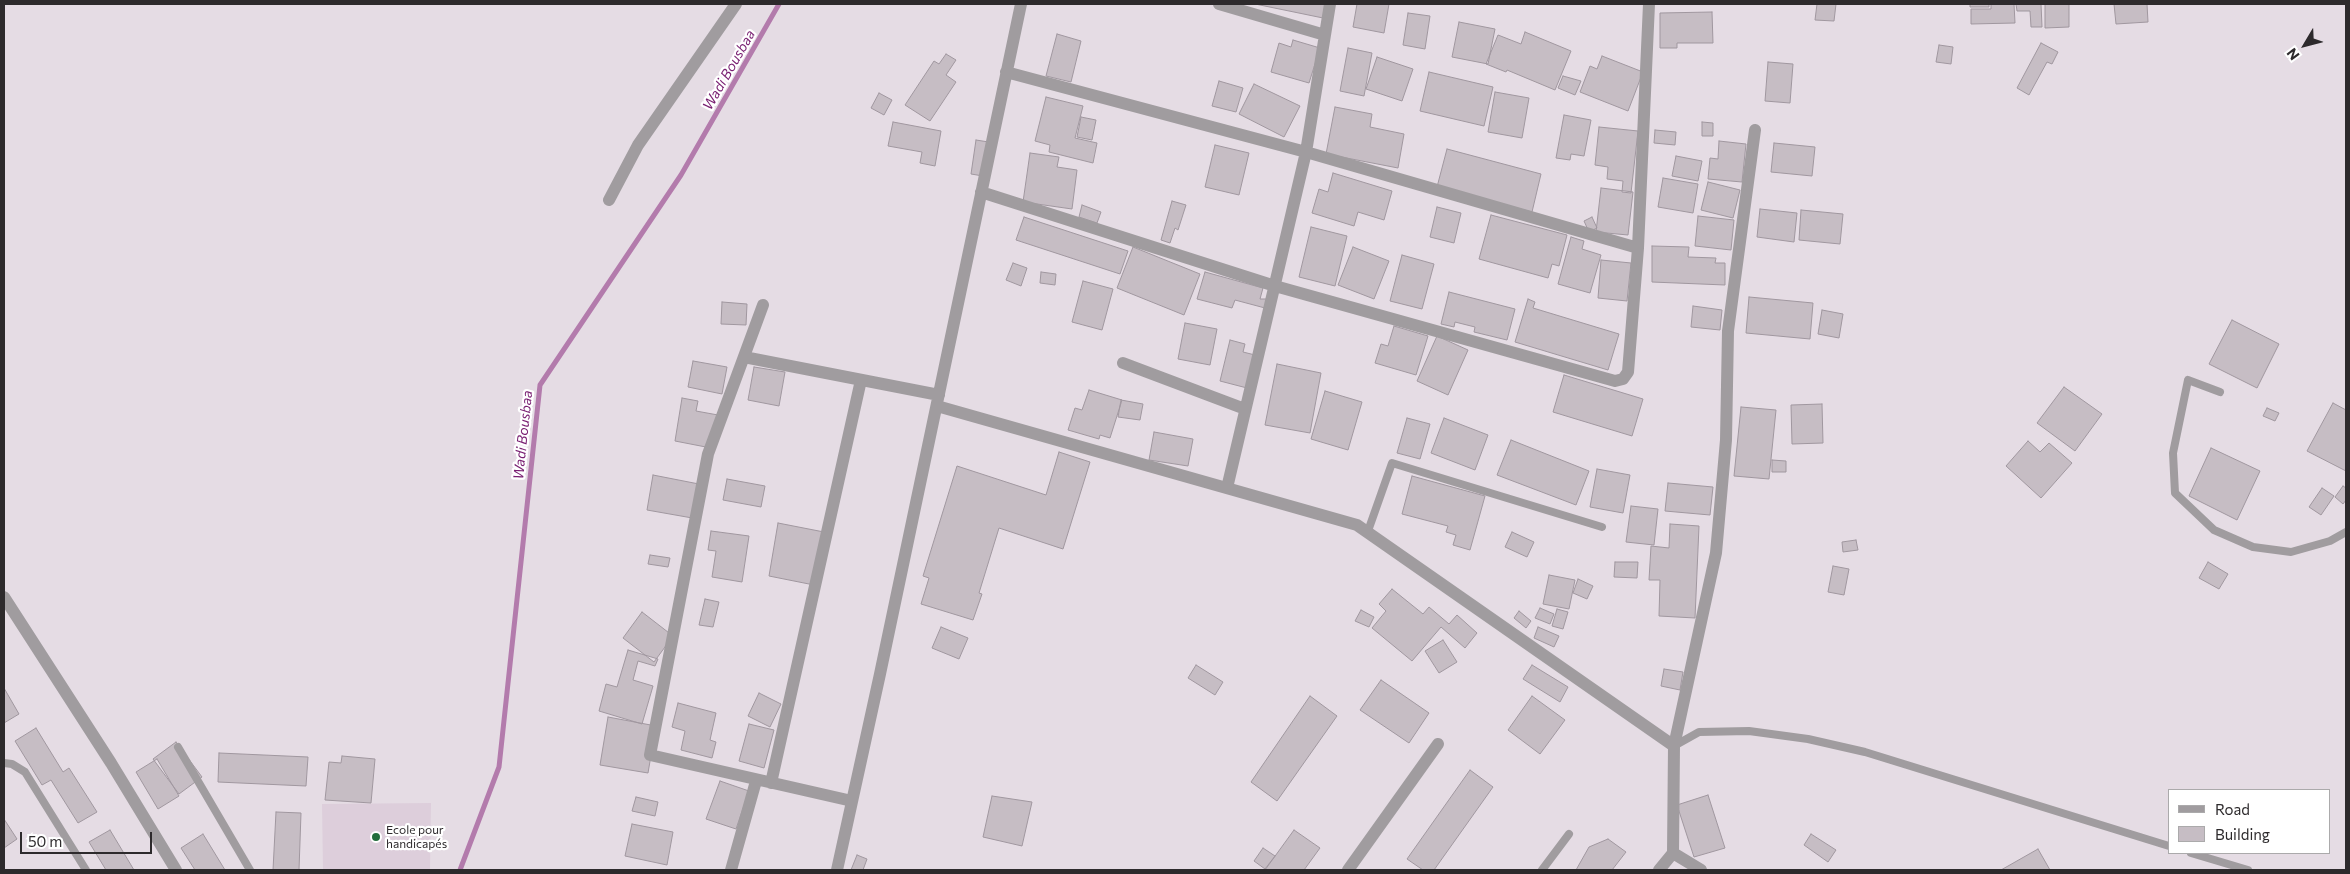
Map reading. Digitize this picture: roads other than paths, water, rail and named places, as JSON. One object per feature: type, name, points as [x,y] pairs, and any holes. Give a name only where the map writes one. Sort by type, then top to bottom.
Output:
[{"type":"street","points":[[609,200],[638,145],[736,4]]},
{"type":"street","points":[[837,870],[1021,4]]},
{"type":"street","points":[[1219,4],[1325,35]]},
{"type":"street","points":[[1227,488],[1244,409],[1306,152],[1330,4]]},
{"type":"street","points":[[981,192],[1275,286],[1615,381],[1624,379],[1628,372],[1638,248],[1649,4]]},
{"type":"street","points":[[1006,72],[1306,152],[1638,248]]},
{"type":"street","points":[[1659,870],[1673,853],[1674,746],[1716,554],[1726,440],[1728,331],[1755,130]]},
{"type":"street","points":[[763,305],[708,454],[650,755],[756,781],[852,801]]},
{"type":"street","points":[[744,357],[861,380],[938,401],[1357,525],[1674,746]]},
{"type":"street","points":[[1122,363],[1244,409]]},
{"type":"street","points":[[771,783],[861,380]]},
{"type":"street","points":[[4,598],[111,763],[176,870]]},
{"type":"street","points":[[1348,870],[1438,744]]},
{"type":"street","points":[[731,870],[756,781]]},
{"type":"street","points":[[1673,853],[1701,870]]},
{"type":"lane","points":[[2220,392],[2188,380],[2173,453],[2175,493],[2214,530],[2253,547],[2291,552],[2330,541],[2346,532]]},
{"type":"lane","points":[[1368,531],[1392,463],[1602,527]]},
{"type":"lane","points":[[1674,746],[1699,732],[1749,732],[1808,740],[1865,752],[2168,846]]},
{"type":"lane","points":[[178,747],[250,870]]},
{"type":"lane","points":[[4,764],[12,764],[25,772],[86,870]]},
{"type":"lane","points":[[1542,870],[1569,834]]},
{"type":"lane","points":[[2194,854],[2248,870]]},
{"type":"waterway","name":"Wadi Bousbaa","points":[[460,870],[499,767],[540,385],[681,175],[779,4]]},
{"type":"place","name":"Ecole pour handicapés","points":[[376,837]]}]
